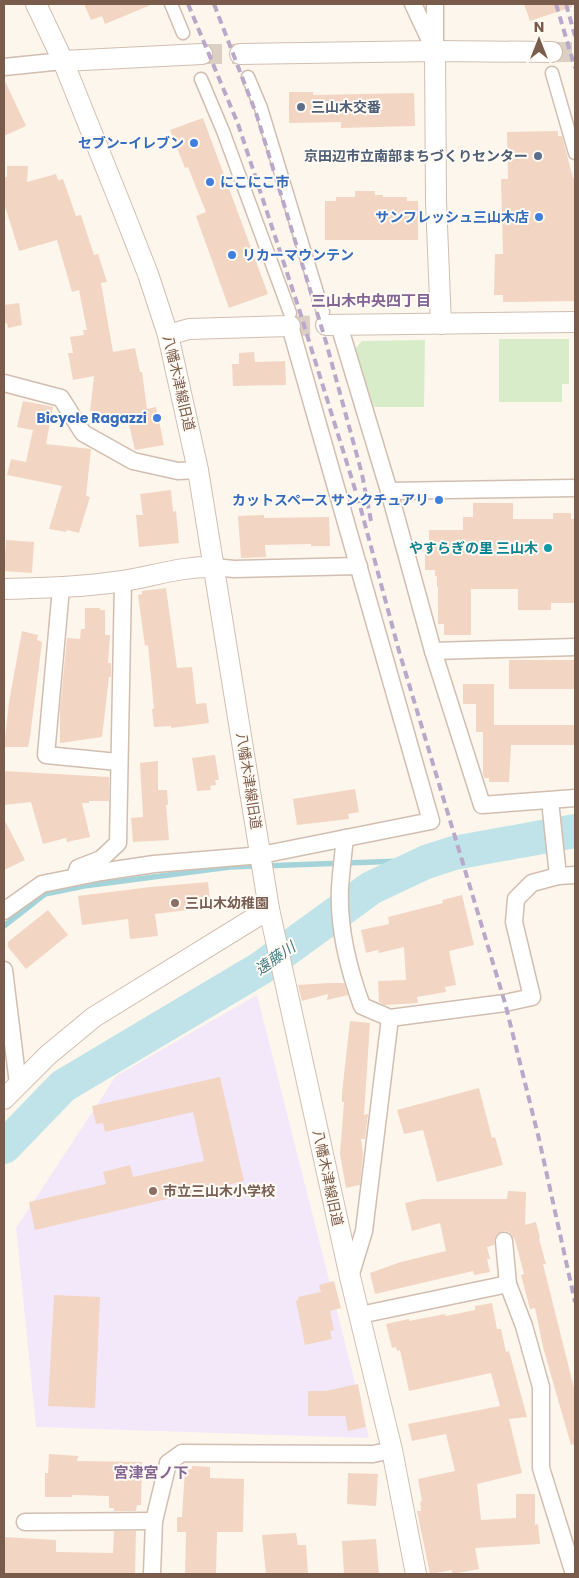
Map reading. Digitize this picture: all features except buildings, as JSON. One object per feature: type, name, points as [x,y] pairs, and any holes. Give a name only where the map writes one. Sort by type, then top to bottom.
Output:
[{"type":"street","name":"八幡木津線旧道","points":[[36,4],[63,61],[122,208],[148,274],[168,335],[198,470],[269,909],[350,1277],[392,1450],[416,1574]]},
{"type":"street","points":[[171,4],[183,33]]},
{"type":"street","points":[[413,4],[435,51]]},
{"type":"street","points":[[436,4],[436,201],[441,324]]},
{"type":"street","points":[[240,54],[435,51],[552,52]]},
{"type":"street","points":[[4,67],[63,61],[202,54]]},
{"type":"street","points":[[552,73],[575,153]]},
{"type":"street","points":[[248,77],[389,491],[432,650],[482,805],[575,798]]},
{"type":"street","points":[[4,910],[42,884],[74,877],[154,864],[261,855],[431,821],[290,320],[223,131],[201,79]]},
{"type":"street","points":[[168,335],[189,329],[290,320]]},
{"type":"street","points":[[330,321],[441,324],[575,322]]},
{"type":"street","points":[[4,383],[61,398],[83,433],[133,462],[178,471],[198,470]]},
{"type":"street","points":[[389,491],[575,488]]},
{"type":"street","points":[[4,589],[60,588],[123,581],[196,566],[234,569],[359,566]]},
{"type":"street","points":[[74,877],[78,868],[101,859],[118,843],[118,762],[123,581]]},
{"type":"street","points":[[60,588],[46,755],[118,762]]},
{"type":"street","points":[[432,650],[575,647]]},
{"type":"street","points":[[550,801],[558,876]]},
{"type":"street","points":[[345,838],[340,890],[341,929],[350,973],[362,1006],[390,1018],[497,1004],[532,997],[514,922],[516,899],[532,883],[558,876],[575,875]]},
{"type":"street","points":[[4,1099],[48,1055],[94,1017],[269,909]]},
{"type":"street","points":[[4,970],[18,1084]]},
{"type":"street","points":[[350,1277],[364,1230],[390,1018]]},
{"type":"street","points":[[504,1241],[508,1284],[524,1326],[541,1387],[541,1468],[574,1574]]},
{"type":"street","points":[[360,1315],[508,1284]]},
{"type":"street","points":[[152,1574],[154,1521],[168,1463],[182,1453],[374,1454],[392,1450]]},
{"type":"street","points":[[25,1522],[154,1521]]},
{"type":"shaded area","points":[[257,995],[369,1438],[36,1427],[16,1228],[116,1076]]},
{"type":"green space","points":[[499,339],[569,339],[569,384],[562,384],[562,402],[499,402]]},
{"type":"green space","points":[[425,340],[424,407],[371,407],[355,349],[362,341]]},
{"type":"waterway","name":"遠藤川","points":[[4,1147],[63,1086],[261,968],[371,888],[426,862],[454,853],[575,831]]},
{"type":"waterway","points":[[4,926],[45,894],[84,886],[230,867],[431,860]]},
{"type":"tunnel","points":[[552,52],[575,52]]},
{"type":"tunnel","points":[[202,54],[240,54]]},
{"type":"tunnel","points":[[290,326],[326,325]]},
{"type":"railway","points":[[188,4],[238,124],[299,309],[359,502],[399,651],[505,1003],[539,1139],[575,1302]]},
{"type":"railway","points":[[214,4],[257,116],[326,342],[362,474],[371,521]]},
{"type":"railway","points":[[556,4],[575,68]]},
{"type":"railway","points":[[566,4],[575,36]]},
{"type":"place","name":"三山木交番","points":[[301,107]]},
{"type":"place","name":"セブン-イレブン","points":[[194,143]]},
{"type":"place","name":"京田辺市立南部まちづくりセンター","points":[[538,156]]},
{"type":"place","name":"にこにこ市","points":[[210,182]]},
{"type":"place","name":"サンフレッシュ三山木店","points":[[539,217]]},
{"type":"place","name":"リカーマウンテン","points":[[232,255]]},
{"type":"place","name":"Bicycle Ragazzi","points":[[157,418]]},
{"type":"place","name":"カットスペース サンクチュアリ","points":[[439,500]]},
{"type":"place","name":"やすらぎの里 三山木","points":[[548,548]]},
{"type":"place","name":"三山木幼稚園","points":[[175,903]]},
{"type":"place","name":"市立三山木小学校","points":[[153,1191]]},
{"type":"district","name":"三山木中央四丁目","points":[[371,300]]},
{"type":"district","name":"宮津宮ノ下","points":[[151,1472]]}]
